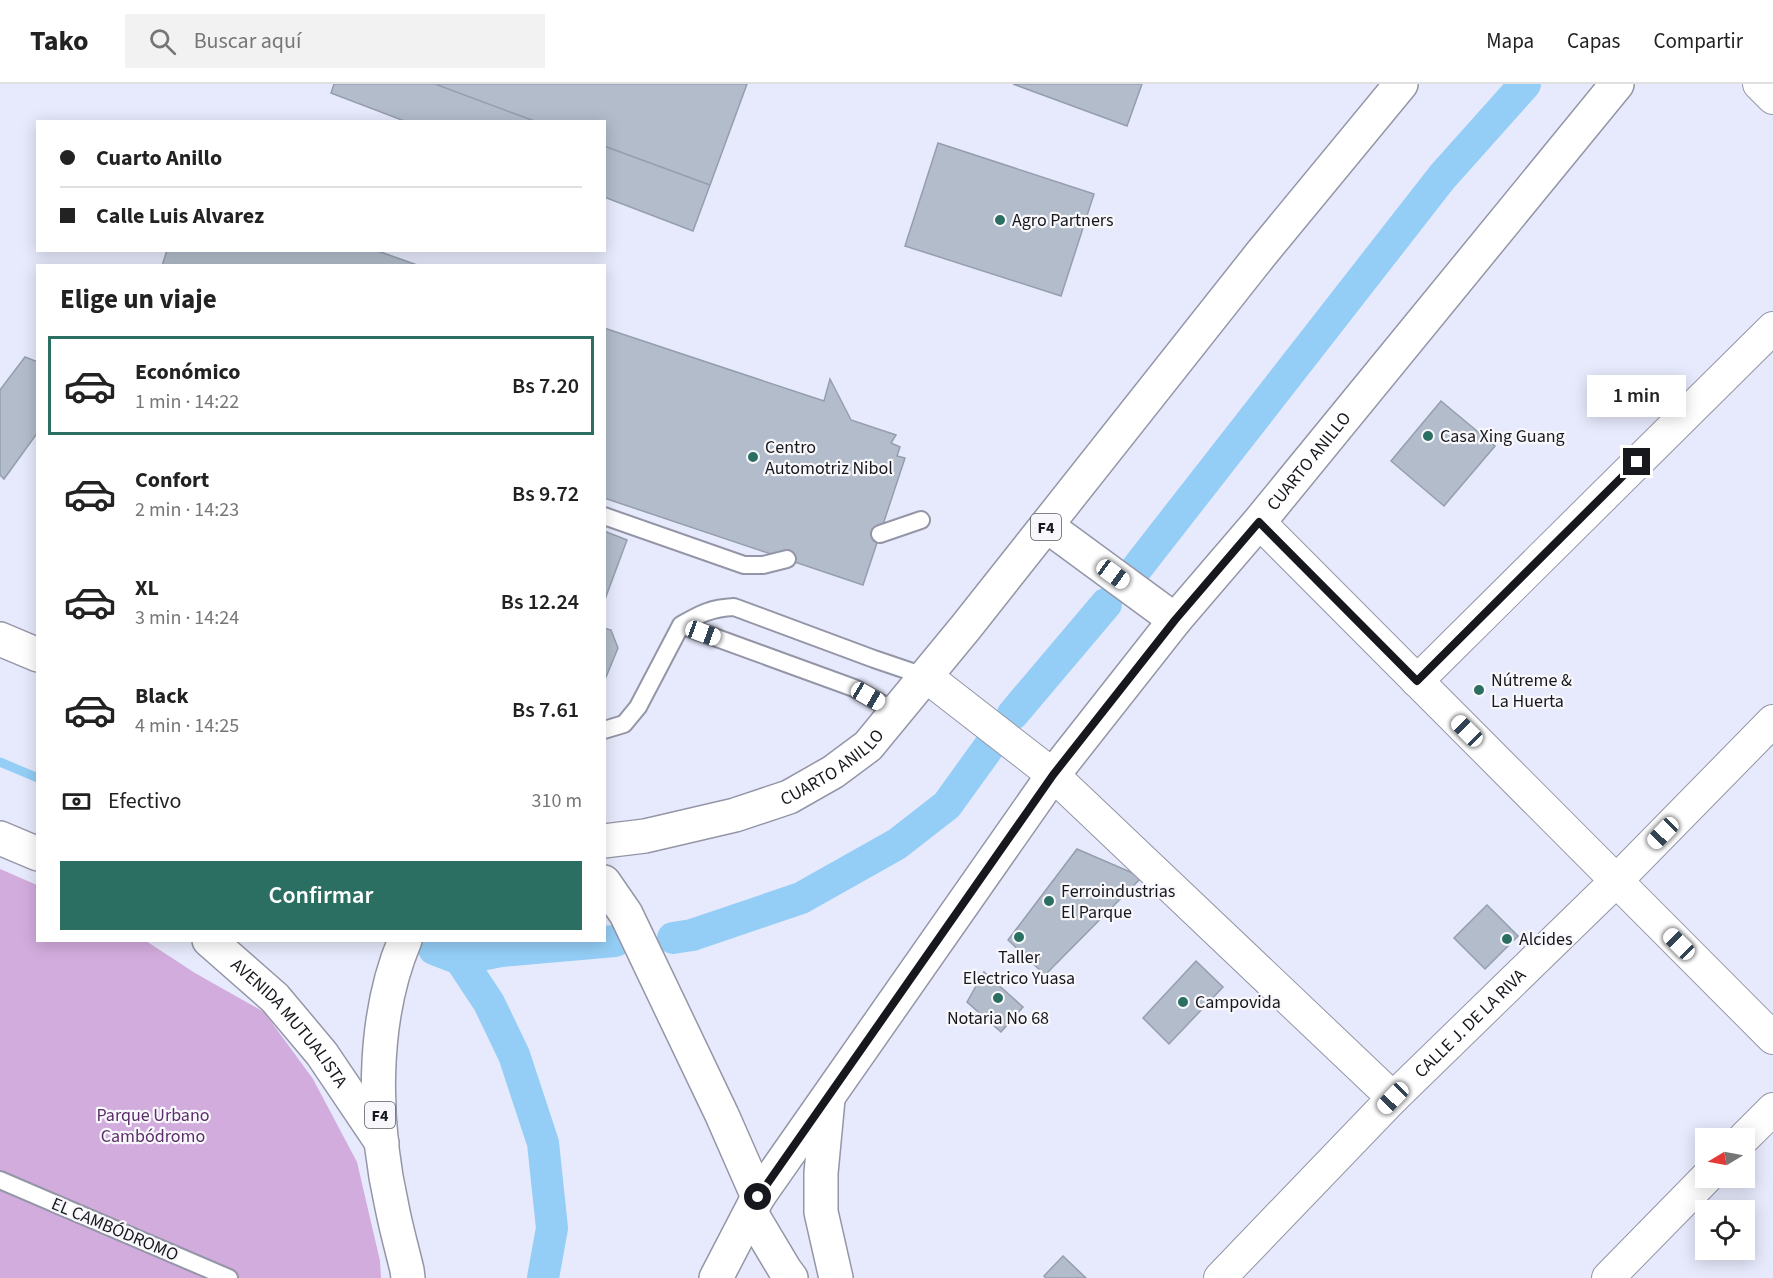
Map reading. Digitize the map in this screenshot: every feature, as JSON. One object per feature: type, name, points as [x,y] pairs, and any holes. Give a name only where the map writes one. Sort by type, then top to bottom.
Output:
[{"type":"main road","name":"CUARTO ANILLO","points":[[606,842],[645,836],[735,815],[789,797],[833,772],[868,746],[927,677],[1261,254],[1401,84]]},
{"type":"main road","name":"CUARTO ANILLO","points":[[716,1278],[755,1205],[1053,775],[1175,620],[1259,522],[1617,84]]},
{"type":"main road","points":[[1047,526],[1175,620]]},
{"type":"main road","points":[[0,639],[36,654]]},
{"type":"main road","points":[[0,838],[36,853]]},
{"type":"main road","points":[[606,885],[626,914],[722,1115],[755,1205],[785,1270],[791,1278]]},
{"type":"main road","name":"AVENIDA MUTUALISTA","points":[[211,942],[275,998],[322,1054],[382,1143]]},
{"type":"main road","name":"F4","points":[[401,950],[383,1018],[377,1068],[382,1143],[391,1205],[411,1275]]},
{"type":"main road","points":[[829,1096],[821,1173],[821,1212],[836,1278]]},
{"type":"street","points":[[1759,84],[1773,98]]},
{"type":"street","points":[[1417,681],[1773,328]]},
{"type":"street","points":[[1259,522],[1773,1038]]},
{"type":"street","points":[[927,677],[1053,775],[1393,1098]]},
{"type":"street","name":"CALLE J. DE LA RIVA","points":[[1220,1278],[1393,1098],[1616,881],[1773,721]]},
{"type":"street","points":[[1754,1128],[1773,1109]]},
{"type":"street","points":[[1608,1278],[1696,1188]]},
{"type":"lane","points":[[606,517],[744,565],[763,565],[788,559]]},
{"type":"lane","points":[[880,534],[921,520]]},
{"type":"lane","points":[[606,729],[624,724],[638,707],[681,625],[701,613],[716,608],[734,607],[927,677]]},
{"type":"lane","points":[[681,625],[854,688],[896,712]]},
{"type":"lane","name":"EL CAMBÓDROMO","points":[[0,1180],[229,1278]]},
{"type":"green space","name":"Parque Urbano Cambódromo","points":[[0,869],[36,885],[36,942],[148,942],[195,973],[264,1012],[313,1079],[357,1162],[380,1261],[381,1278],[0,1278]]},
{"type":"building","points":[[334,84],[435,84],[532,120],[402,120],[331,93]]},
{"type":"building","points":[[435,84],[747,84],[710,185],[606,147],[606,120],[532,120]]},
{"type":"building","points":[[1013,84],[1142,84],[1127,126]]},
{"type":"building","name":"Agro Partners","points":[[938,143],[1094,194],[1061,296],[905,246]]},
{"type":"building","points":[[606,147],[710,185],[693,231],[606,198]]},
{"type":"building","points":[[166,252],[381,252],[414,264],[163,264]]},
{"type":"building","name":"Centro Automotriz Nibol","points":[[606,329],[824,401],[830,379],[851,420],[896,435],[891,443],[900,447],[897,456],[905,458],[863,585],[606,499]]},
{"type":"building","points":[[25,357],[36,361],[36,435],[4,479],[0,475],[0,390]]},
{"type":"building","points":[[1441,401],[1495,446],[1444,506],[1391,461]]},
{"type":"building","points":[[606,532],[627,540],[606,597]]},
{"type":"building","points":[[606,629],[611,630],[618,648],[606,677]]},
{"type":"building","points":[[1077,849],[1142,877],[1045,975],[1008,940]]},
{"type":"building","points":[[1487,905],[1518,936],[1485,969],[1454,938]]},
{"type":"building","name":"Campovida","points":[[1196,961],[1223,987],[1169,1044],[1143,1018]]},
{"type":"building","points":[[984,972],[1023,1007],[1001,1032],[967,1002]]},
{"type":"building","points":[[1063,1256],[1086,1278],[1046,1278],[1044,1276]]},
{"type":"waterway","points":[[1137,568],[1442,177],[1525,84]]},
{"type":"waterway","points":[[1013,714],[1106,604]]},
{"type":"waterway","points":[[673,938],[692,935],[801,898],[897,844],[947,805],[991,744]]},
{"type":"waterway","points":[[0,762],[36,777]]},
{"type":"waterway","points":[[606,942],[615,941]]},
{"type":"waterway","points":[[420,942],[460,959]]},
{"type":"waterway","points":[[460,959],[501,951],[604,942]]},
{"type":"waterway","points":[[434,949],[460,959],[489,1003],[514,1055],[543,1143],[552,1228],[543,1278]]},
{"type":"place","name":"Agro Partners","points":[[1000,220]]},
{"type":"place","name":"Casa Xing Guang","points":[[1428,436]]},
{"type":"place","name":"Centro Automotriz Nibol","points":[[753,457]]},
{"type":"place","name":"Nútreme & La Huerta","points":[[1479,690]]},
{"type":"place","name":"Ferroindustrias El Parque","points":[[1049,901]]},
{"type":"place","name":"Taller Electrico Yuasa","points":[[1019,937]]},
{"type":"place","name":"Alcides","points":[[1507,939]]},
{"type":"place","name":"Notaria No 68","points":[[998,998]]},
{"type":"place","name":"Campovida","points":[[1183,1002]]},
{"type":"route","points":[[758,1197],[1053,775],[1175,620],[1259,522],[1417,681],[1637,462]]}]
